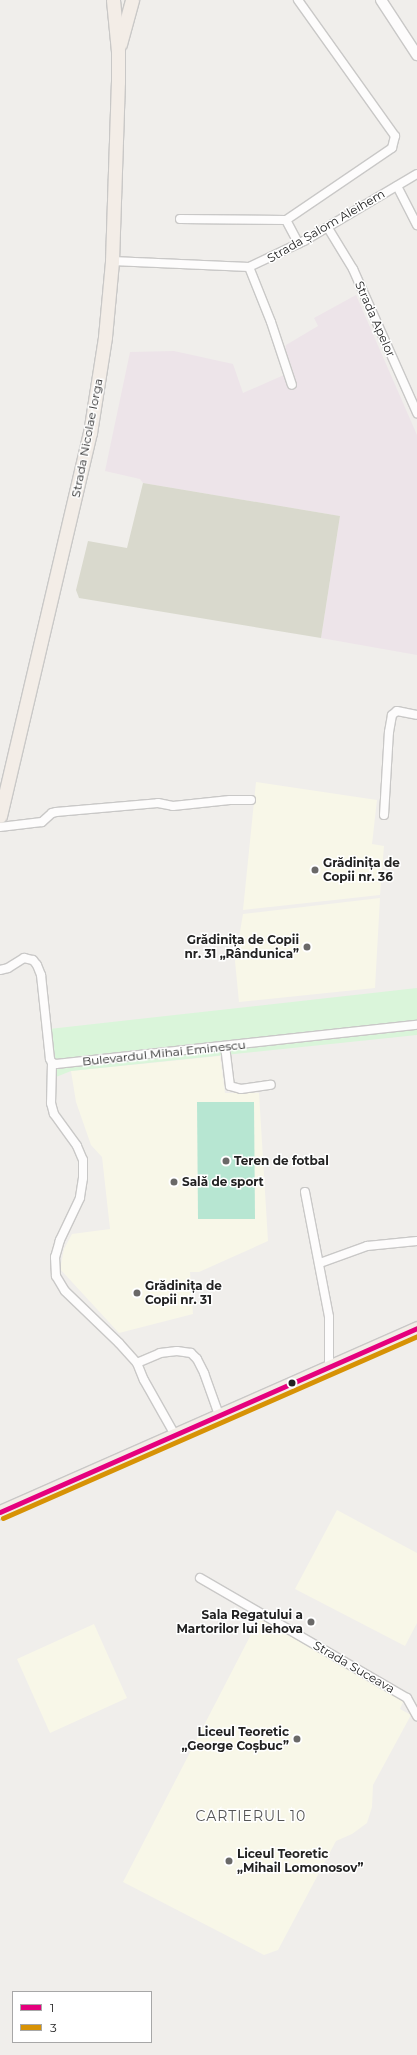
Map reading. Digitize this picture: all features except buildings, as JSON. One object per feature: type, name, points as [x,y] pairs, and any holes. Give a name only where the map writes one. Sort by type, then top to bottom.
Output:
[{"type":"main road","name":"Strada Nicolae Iorga","points":[[0,816],[90,433],[105,337],[112,261],[118,51],[113,0]]},
{"type":"main road","name":"Strada Nicolae Iorga","points":[[118,51],[132,0]]},
{"type":"main road","points":[[0,1512],[417,1328]]},
{"type":"street","points":[[180,219],[286,220],[392,148],[394,136],[298,0]]},
{"type":"street","points":[[381,0],[417,55]]},
{"type":"street","name":"Strada Șalom Aleihem","points":[[112,261],[249,267],[328,228],[417,174]]},
{"type":"street","name":"Strada Șalom Aleihem","points":[[397,186],[417,225]]},
{"type":"street","points":[[286,220],[298,244]]},
{"type":"street","name":"Strada Apelor","points":[[328,228],[353,269],[417,413]]},
{"type":"street","points":[[249,267],[271,322],[292,385]]},
{"type":"street","points":[[384,815],[391,718],[397,711],[417,715]]},
{"type":"street","points":[[0,827],[42,822],[52,813],[56,812],[158,803],[173,806],[230,800],[251,800]]},
{"type":"street","points":[[0,970],[8,968],[24,958],[33,960],[39,967],[50,1059],[52,1063],[51,1103],[54,1114],[77,1146],[83,1160],[84,1178],[80,1198],[60,1240],[55,1258],[56,1276],[65,1291],[138,1363],[144,1380],[175,1435]]},
{"type":"street","name":"Bulevardul Mihai Eminescu","points":[[52,1063],[73,1063],[417,1025]]},
{"type":"street","points":[[225,1046],[230,1086],[241,1089],[271,1085]]},
{"type":"street","points":[[306,1192],[320,1263],[320,1276],[329,1317],[329,1366]]},
{"type":"street","points":[[320,1263],[366,1246],[417,1241]]},
{"type":"street","points":[[138,1363],[160,1353],[177,1351],[191,1353],[201,1366],[219,1415]]},
{"type":"street","name":"Strada Suceava","points":[[200,1578],[407,1698],[417,1716]]},
{"type":"shaded area","points":[[356,295],[417,435],[417,655],[321,638],[340,516],[143,483],[140,479],[105,471],[130,352],[174,351],[233,364],[243,393],[293,371],[285,350],[286,345],[318,326],[314,318]]},
{"type":"shaded area","points":[[143,483],[340,516],[321,638],[79,598],[76,590],[88,541],[127,548]]},
{"type":"shaded area","name":"Grădinița de Copii nr. 36","points":[[256,782],[377,800],[372,844],[384,846],[380,895],[243,910]]},
{"type":"shaded area","name":"Grădinița de Copii nr. 31 „Rândunica”","points":[[380,898],[375,988],[239,1002],[235,961],[243,914]]},
{"type":"shaded area","points":[[220,1056],[225,1093],[259,1093],[268,1241],[199,1272],[190,1272],[193,1314],[119,1333],[60,1269],[64,1249],[72,1234],[110,1229],[102,1157],[91,1145],[76,1102],[71,1071]]},
{"type":"shaded area","points":[[337,1510],[417,1553],[417,1623],[405,1646],[295,1589]]},
{"type":"shaded area","points":[[261,1615],[405,1697],[400,1709],[411,1715],[373,1785],[372,1807],[367,1823],[352,1834],[336,1841],[278,1950],[264,1955],[123,1882]]},
{"type":"shaded area","points":[[94,1624],[127,1698],[50,1733],[17,1659]]},
{"type":"green space","points":[[417,988],[417,1035],[71,1071],[56,1077],[49,1029]]},
{"type":"green space","name":"Teren de fotbal","points":[[197,1102],[254,1102],[255,1219],[198,1219]]},
{"type":"transit line","name":"1","points":[[0,1512],[417,1328]]},
{"type":"transit line","name":"3","points":[[3,1518],[417,1336]]},
{"type":"place","name":"Grădinița de Copii nr. 36","points":[[315,870]]},
{"type":"place","name":"Grădinița de Copii nr. 31 „Rândunica”","points":[[307,947]]},
{"type":"place","name":"Teren de fotbal","points":[[226,1161]]},
{"type":"place","name":"Sală de sport","points":[[174,1182]]},
{"type":"place","name":"Grădinița de Copii nr. 31","points":[[137,1293]]},
{"type":"place","name":"Sala Regatului a Martorilor lui Iehova","points":[[311,1622]]},
{"type":"place","name":"Liceul Teoretic „George Coșbuc”","points":[[297,1739]]},
{"type":"place","name":"Liceul Teoretic „Mihail Lomonosov”","points":[[229,1861]]},
{"type":"district","name":"CARTIERUL 10","points":[[251,1816]]}]
